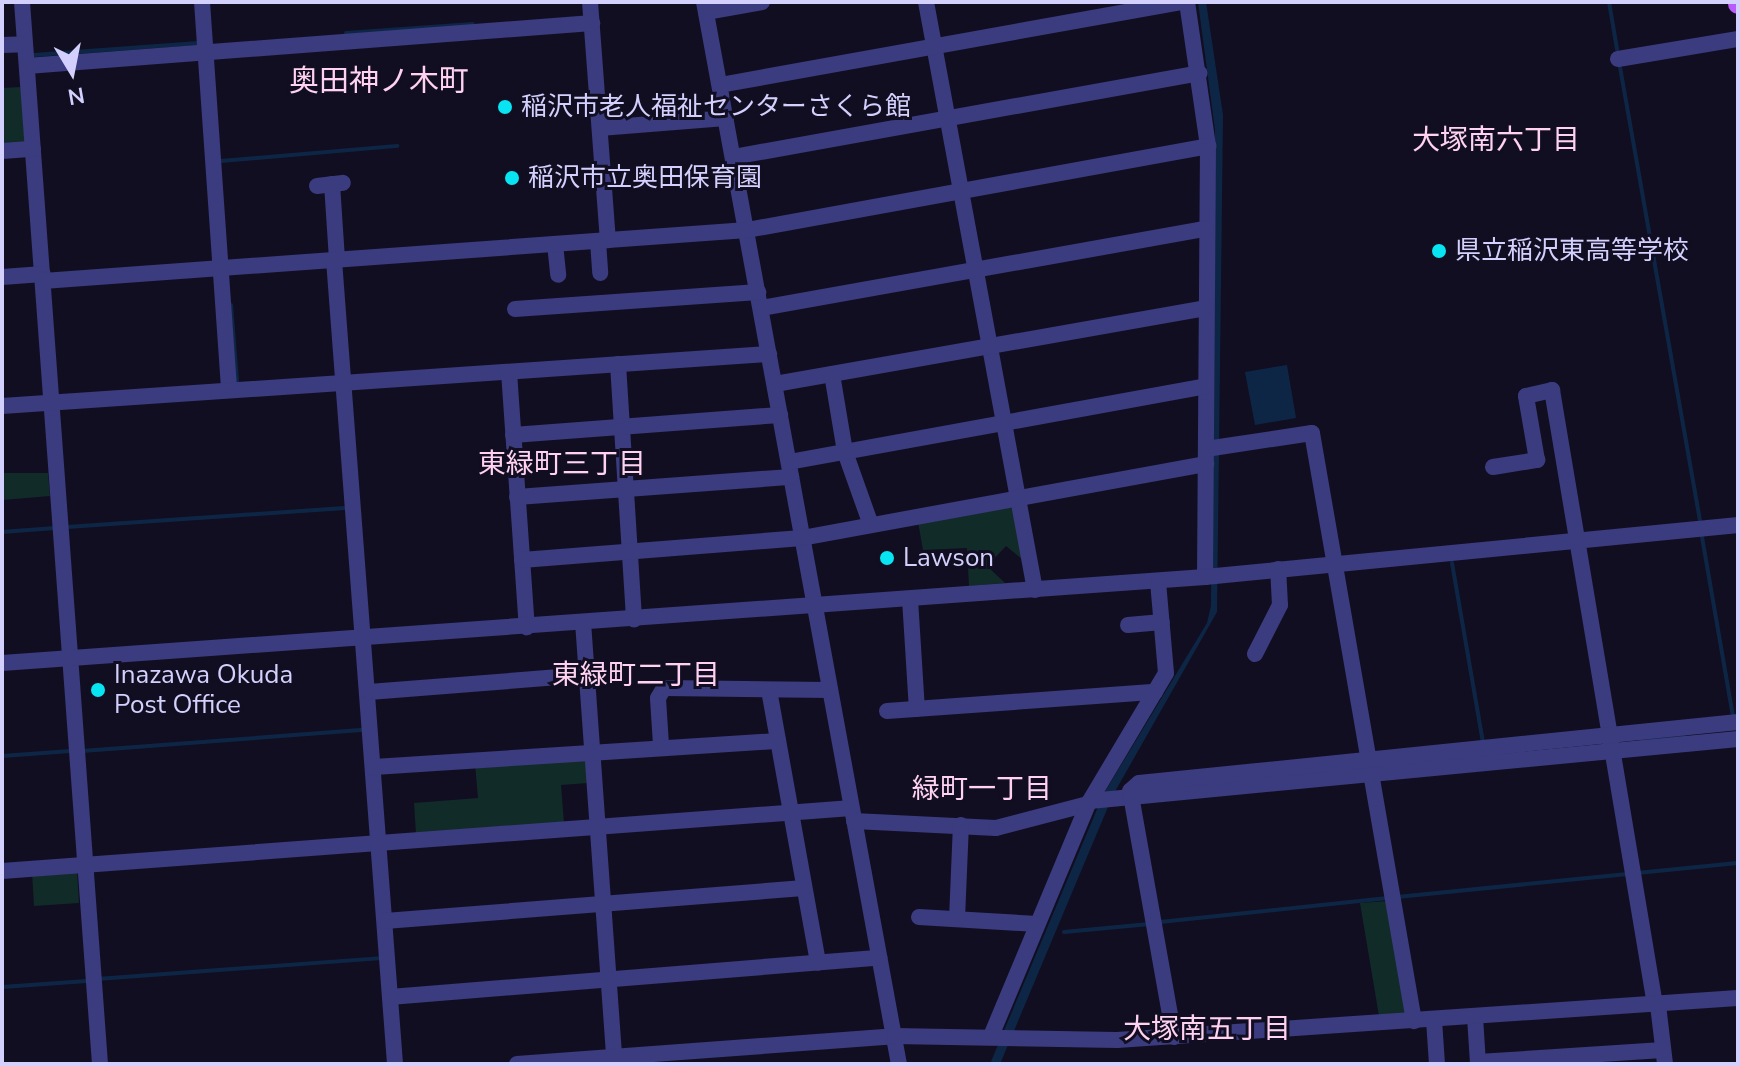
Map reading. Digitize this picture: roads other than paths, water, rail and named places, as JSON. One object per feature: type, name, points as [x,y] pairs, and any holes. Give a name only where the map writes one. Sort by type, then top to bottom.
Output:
[{"type":"street","points":[[22,2],[100,1064]]},
{"type":"street","points":[[202,2],[229,390]]},
{"type":"street","points":[[590,2],[600,128],[603,240],[600,273]]},
{"type":"street","points":[[762,2],[705,7],[899,1064]]},
{"type":"street","points":[[926,2],[1035,590]]},
{"type":"street","points":[[720,85],[1180,2]]},
{"type":"street","points":[[1187,2],[1200,73],[1208,146],[1205,308],[1213,576]]},
{"type":"street","points":[[27,66],[592,23]]},
{"type":"street","points":[[1618,59],[1738,39]]},
{"type":"street","points":[[2,45],[25,44]]},
{"type":"street","points":[[733,157],[1200,73]]},
{"type":"street","points":[[600,128],[726,118]]},
{"type":"street","points":[[2,277],[43,278],[221,268],[747,230],[1208,146]]},
{"type":"street","points":[[2,151],[33,149]]},
{"type":"street","points":[[331,184],[395,1064]]},
{"type":"street","points":[[515,309],[759,300],[976,270],[1206,229]]},
{"type":"street","points":[[555,244],[558,275]]},
{"type":"street","points":[[775,384],[1205,308]]},
{"type":"street","points":[[2,406],[769,354]]},
{"type":"street","points":[[618,364],[634,619]]},
{"type":"street","points":[[509,372],[527,627]]},
{"type":"street","points":[[832,374],[845,452],[871,525]]},
{"type":"street","points":[[517,497],[626,489],[790,470],[845,452],[1206,386]]},
{"type":"street","points":[[1475,1017],[1478,1063],[1664,1057],[1552,390],[1526,396],[1537,460],[1493,467]]},
{"type":"street","points":[[513,435],[780,415]]},
{"type":"street","points":[[522,560],[802,538],[1018,498],[1312,433],[1414,1021]]},
{"type":"street","points":[[2,663],[1158,581],[1738,525]]},
{"type":"street","points":[[1255,654],[1280,605],[1278,569]]},
{"type":"street","points":[[1001,1036],[1037,924],[1104,801],[1166,673],[1158,581]]},
{"type":"street","points":[[910,599],[917,709]]},
{"type":"street","points":[[583,622],[614,1057]]},
{"type":"street","points":[[1128,625],[1162,622]]},
{"type":"street","points":[[369,692],[587,675]]},
{"type":"street","points":[[661,745],[658,698],[664,688],[830,690]]},
{"type":"street","points":[[769,690],[818,963]]},
{"type":"street","points":[[887,711],[1155,692]]},
{"type":"street","points":[[1104,801],[1371,777],[1738,722]]},
{"type":"street","points":[[2,871],[791,812],[853,814],[996,828],[1104,801],[1130,791],[1139,783],[1368,759],[1610,743],[1738,739]]},
{"type":"street","points":[[374,767],[661,745],[690,749],[778,741]]},
{"type":"street","points":[[1104,801],[1174,1037]]},
{"type":"street","points":[[957,919],[961,825]]},
{"type":"street","points":[[385,921],[804,888]]},
{"type":"street","points":[[919,917],[1037,924]]},
{"type":"street","points":[[390,997],[609,982],[879,958]]},
{"type":"street","points":[[517,1064],[614,1057],[672,1058],[894,1036],[1174,1037],[1738,998]]},
{"type":"street","points":[[1434,1020],[1437,1064]]},
{"type":"water","points":[[1198,2],[1206,2],[1223,115],[1217,612],[1113,795],[1000,1064],[990,1064],[1103,795],[1207,623],[1211,606],[1215,130]]},
{"type":"water","points":[[1287,365],[1296,418],[1255,425],[1245,372]]},
{"type":"waterway","points":[[1609,2],[1617,49]]},
{"type":"waterway","points":[[346,33],[473,24]]},
{"type":"waterway","points":[[34,55],[199,43]]},
{"type":"waterway","points":[[1620,67],[1700,519]]},
{"type":"waterway","points":[[221,161],[397,146]]},
{"type":"waterway","points":[[231,305],[237,382]]},
{"type":"waterway","points":[[67,527],[348,508]]},
{"type":"waterway","points":[[2,532],[55,528]]},
{"type":"waterway","points":[[1702,537],[1733,716]]},
{"type":"waterway","points":[[1452,563],[1483,742]]},
{"type":"waterway","points":[[82,751],[364,730]]},
{"type":"waterway","points":[[1641,740],[1684,736]]},
{"type":"waterway","points":[[2,756],[71,751]]},
{"type":"waterway","points":[[1637,873],[1738,863]]},
{"type":"waterway","points":[[1397,897],[1628,874]]},
{"type":"waterway","points":[[1160,922],[1388,898]]},
{"type":"waterway","points":[[1064,932],[1150,924]]},
{"type":"waterway","points":[[97,979],[381,958]]},
{"type":"waterway","points":[[2,987],[87,981]]},
{"type":"place","name":"稲沢市老人福祉センターさくら館","points":[[505,107]]},
{"type":"place","name":"稲沢市立奥田保育園","points":[[512,178]]},
{"type":"place","name":"県立稲沢東高等学校","points":[[1439,251]]},
{"type":"place","name":"Lawson","points":[[887,558]]},
{"type":"place","name":"Inazawa Okuda Post Office","points":[[98,690]]},
{"type":"district","name":"奥田神ノ木町","points":[[379,82]]},
{"type":"district","name":"大塚南六丁目","points":[[1496,140]]},
{"type":"district","name":"東緑町三丁目","points":[[562,464]]},
{"type":"district","name":"東緑町二丁目","points":[[636,675]]},
{"type":"district","name":"緑町一丁目","points":[[982,789]]},
{"type":"district","name":"大塚南五丁目","points":[[1207,1029]]}]
